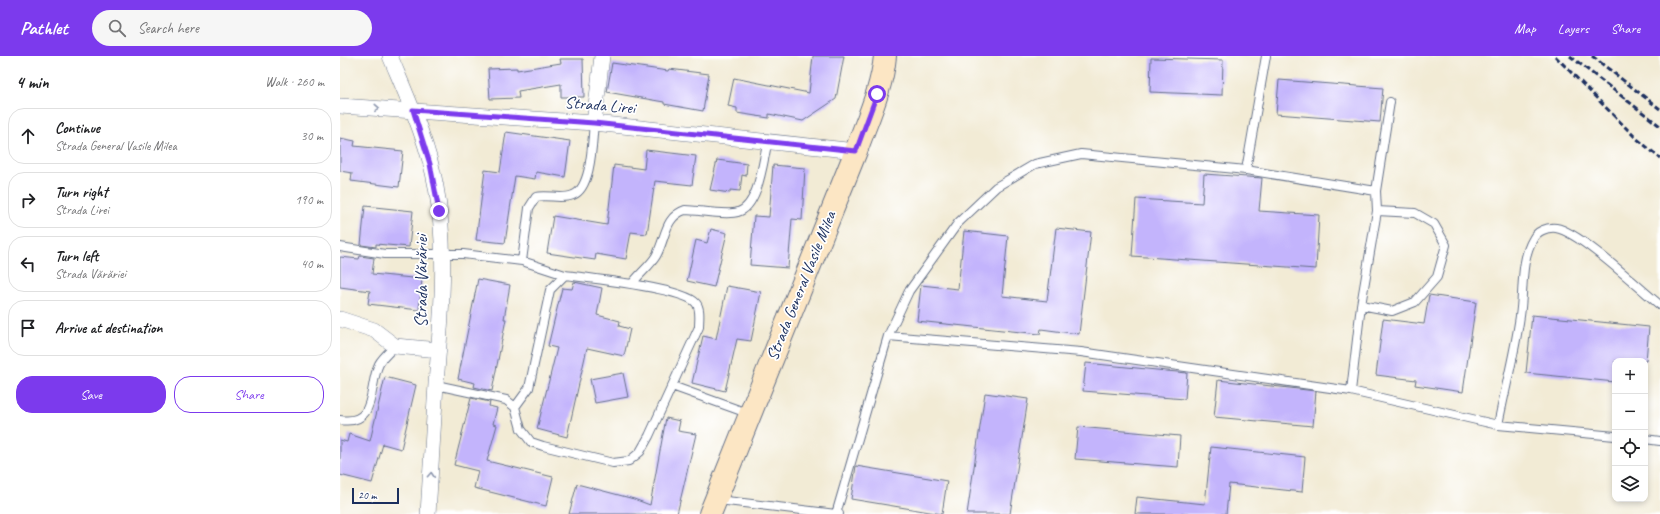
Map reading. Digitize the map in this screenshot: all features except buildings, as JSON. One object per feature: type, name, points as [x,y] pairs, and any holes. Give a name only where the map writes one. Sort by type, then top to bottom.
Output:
[{"type":"main road","name":"Strada General Vasile Milea","points":[[712,507],[856,151],[877,94],[884,68],[885,56]]},
{"type":"street","name":"Strada Vărăriei","points":[[390,56],[413,110],[430,164],[436,187],[442,254],[439,350],[428,514]]},
{"type":"street","points":[[594,123],[602,56]]},
{"type":"street","name":"Strada Lirei","points":[[340,106],[594,123],[768,140],[856,151]]},
{"type":"street","points":[[340,319],[374,330],[395,346],[439,350]]},
{"type":"lane","points":[[1246,170],[1266,56]]},
{"type":"lane","points":[[1351,391],[1361,305],[1377,211],[1376,191],[1390,102]]},
{"type":"lane","points":[[522,261],[529,208],[536,196],[545,194],[564,197],[574,195],[582,189],[587,179],[594,123]]},
{"type":"lane","points":[[632,284],[657,254],[668,226],[678,212],[685,210],[737,212],[747,208],[756,190],[768,140]]},
{"type":"lane","points":[[836,514],[888,336],[909,291],[958,223],[996,187],[1035,164],[1081,154],[1246,170],[1376,191]]},
{"type":"lane","points":[[1361,305],[1392,311],[1415,302],[1437,277],[1446,245],[1434,224],[1415,213],[1377,211]]},
{"type":"lane","points":[[1498,425],[1520,316],[1527,250],[1534,237],[1544,229],[1557,228],[1574,235],[1607,260],[1660,306]]},
{"type":"lane","points":[[340,247],[385,254],[442,254],[522,261],[565,275],[632,284],[687,296],[696,303],[700,312],[699,327],[672,386],[640,452],[629,461],[613,463],[530,442],[521,429],[515,407],[506,400],[436,385]]},
{"type":"lane","points":[[515,407],[528,388],[550,290],[565,275]]},
{"type":"lane","points":[[888,336],[1080,352],[1351,391],[1498,425],[1612,436]]},
{"type":"lane","points":[[340,420],[350,422],[365,414],[371,400],[379,364],[395,346]]},
{"type":"lane","points":[[672,386],[750,414]]},
{"type":"lane","points":[[1648,439],[1660,441]]},
{"type":"lane","points":[[712,507],[839,514]]},
{"type":"railway","points":[[1555,56],[1636,138],[1660,158]]},
{"type":"railway","points":[[1570,56],[1660,126]]},
{"type":"railway","points":[[1592,56],[1660,109]]},
{"type":"route","points":[[439,211],[436,187],[413,110],[594,123],[768,140],[856,151],[877,94]]}]
